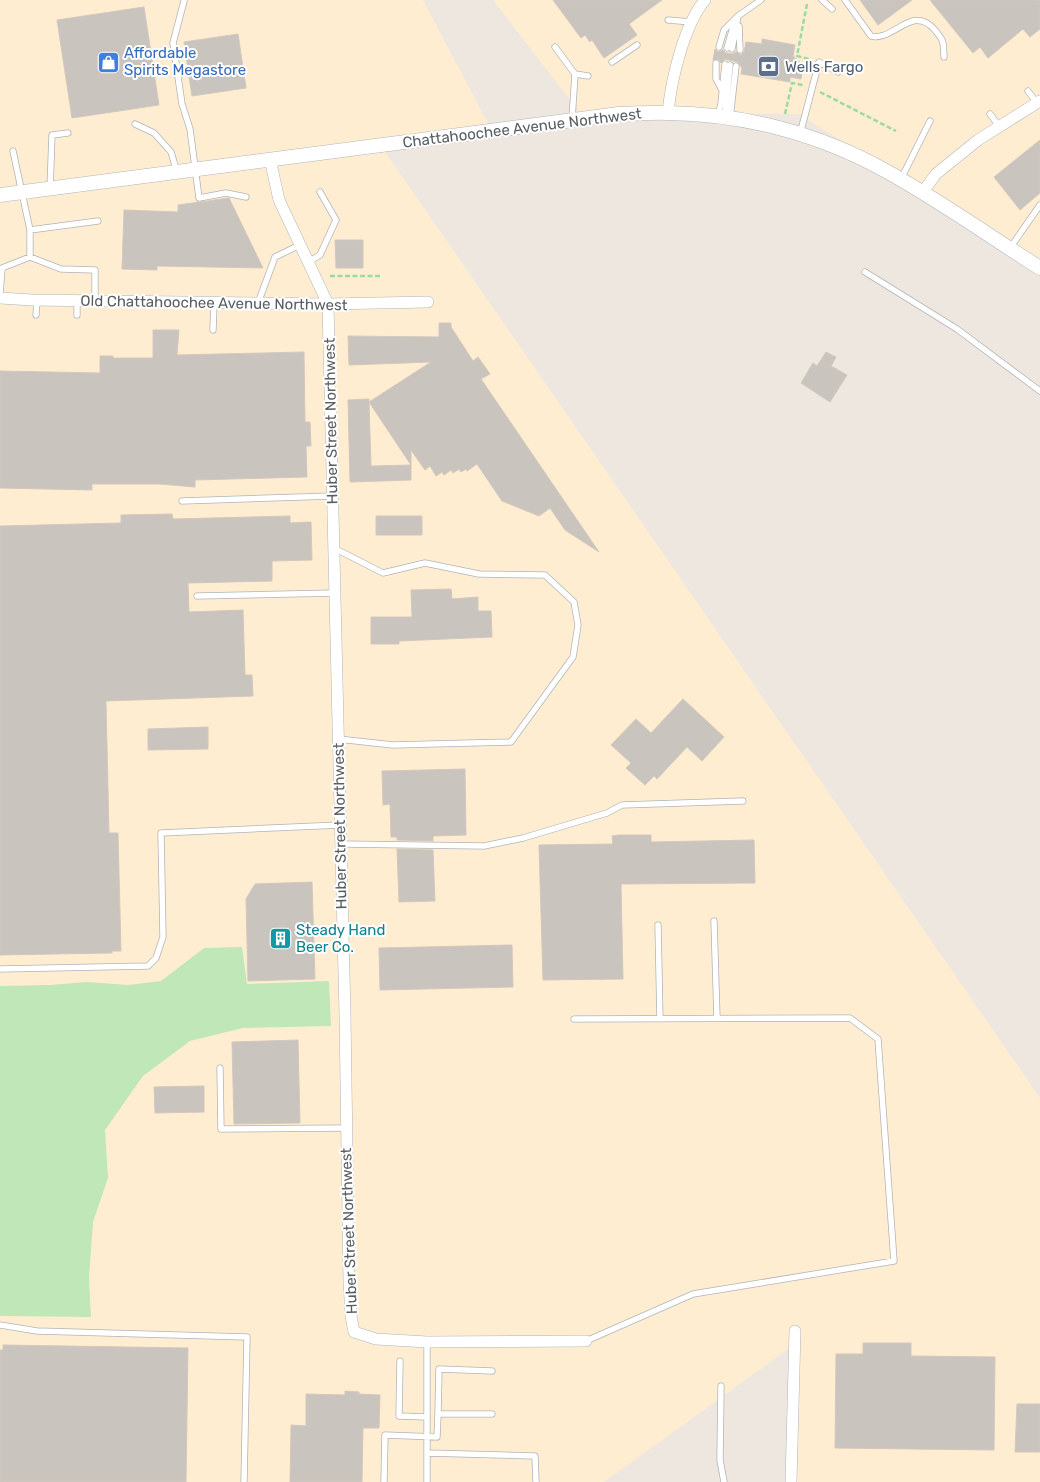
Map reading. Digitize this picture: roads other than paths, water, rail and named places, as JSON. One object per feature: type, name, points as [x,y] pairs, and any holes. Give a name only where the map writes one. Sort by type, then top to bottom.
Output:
[{"type":"street","points":[[668,113],[670,94],[691,22],[705,0]]},
{"type":"street","points":[[922,193],[936,174],[978,140],[1038,102]]},
{"type":"street","name":"Chattahoochee Avenue Northwest","points":[[0,195],[527,125],[619,114],[668,113],[724,117],[765,124],[800,134],[857,156],[922,193],[1040,268]]},
{"type":"street","name":"Huber Street Northwest","points":[[270,159],[279,200],[328,304],[349,1282],[354,1332],[376,1339],[427,1342],[586,1340]]},
{"type":"street","name":"Old Chattahoochee Avenue Northwest","points":[[0,296],[37,300],[214,303],[328,304],[428,302]]},
{"type":"street","points":[[791,1482],[795,1331]]},
{"type":"lane","points":[[719,47],[724,30],[738,16],[761,0]]},
{"type":"lane","points":[[822,0],[832,10]]},
{"type":"lane","points":[[846,0],[871,36],[882,35],[914,20],[921,20],[927,23],[944,41],[944,57]]},
{"type":"lane","points":[[184,1],[173,43],[182,104],[190,129],[199,198],[226,193],[246,197]]},
{"type":"lane","points":[[730,48],[738,16]]},
{"type":"lane","points":[[738,16],[740,50]]},
{"type":"lane","points":[[668,20],[691,22]]},
{"type":"lane","points":[[612,62],[637,45]]},
{"type":"lane","points":[[555,47],[575,74],[572,121]]},
{"type":"lane","points":[[800,134],[815,60],[838,72]]},
{"type":"lane","points":[[716,63],[716,80],[722,90]]},
{"type":"lane","points":[[727,64],[724,117],[722,90],[727,64]]},
{"type":"lane","points":[[724,117],[736,66]]},
{"type":"lane","points":[[575,74],[588,76]]},
{"type":"lane","points":[[1028,91],[1038,102]]},
{"type":"lane","points":[[990,114],[999,126]]},
{"type":"lane","points":[[900,180],[930,121]]},
{"type":"lane","points":[[135,124],[154,133],[171,152],[177,172]]},
{"type":"lane","points":[[50,188],[52,135],[68,133]]},
{"type":"lane","points":[[13,151],[30,230],[30,256]]},
{"type":"lane","points":[[308,262],[320,255],[336,220],[320,192]]},
{"type":"lane","points":[[1009,249],[1040,205]]},
{"type":"lane","points":[[30,230],[98,221]]},
{"type":"lane","points":[[258,303],[275,257],[300,245]]},
{"type":"lane","points":[[0,296],[2,268],[30,256],[61,269],[95,270],[95,301]]},
{"type":"lane","points":[[865,272],[957,329],[1040,391]]},
{"type":"lane","points":[[36,315],[37,300]]},
{"type":"lane","points":[[77,301],[77,315]]},
{"type":"lane","points":[[213,330],[214,303]]},
{"type":"lane","points":[[182,501],[333,496]]},
{"type":"lane","points":[[334,548],[382,574],[425,563],[479,574],[545,575],[574,602],[578,625],[573,657],[511,742],[393,745],[338,739]]},
{"type":"lane","points":[[197,596],[335,592]]},
{"type":"lane","points":[[341,844],[484,846],[542,833],[606,814],[622,805],[743,801]]},
{"type":"lane","points":[[0,969],[148,966],[156,958],[163,937],[161,833],[340,825]]},
{"type":"lane","points":[[714,921],[717,1018]]},
{"type":"lane","points":[[658,926],[660,1019]]},
{"type":"lane","points":[[574,1019],[850,1018],[878,1039],[894,1261],[694,1294],[586,1340]]},
{"type":"lane","points":[[220,1068],[221,1129],[347,1128]]},
{"type":"lane","points":[[0,1324],[37,1331],[247,1337],[244,1482]]},
{"type":"lane","points":[[426,1482],[427,1342]]},
{"type":"lane","points":[[400,1361],[399,1416],[427,1418]]},
{"type":"lane","points":[[384,1482],[385,1435],[437,1437],[439,1369],[492,1371]]},
{"type":"lane","points":[[721,1386],[720,1460],[724,1482]]},
{"type":"lane","points":[[438,1414],[492,1414]]},
{"type":"lane","points":[[427,1453],[535,1456],[536,1482]]},
{"type":"place","name":"Affordable Spirits Megastore","points":[[108,62]]},
{"type":"place","name":"Wells Fargo","points":[[769,67]]},
{"type":"place","name":"Steady Hand Beer Co.","points":[[280,939]]}]
